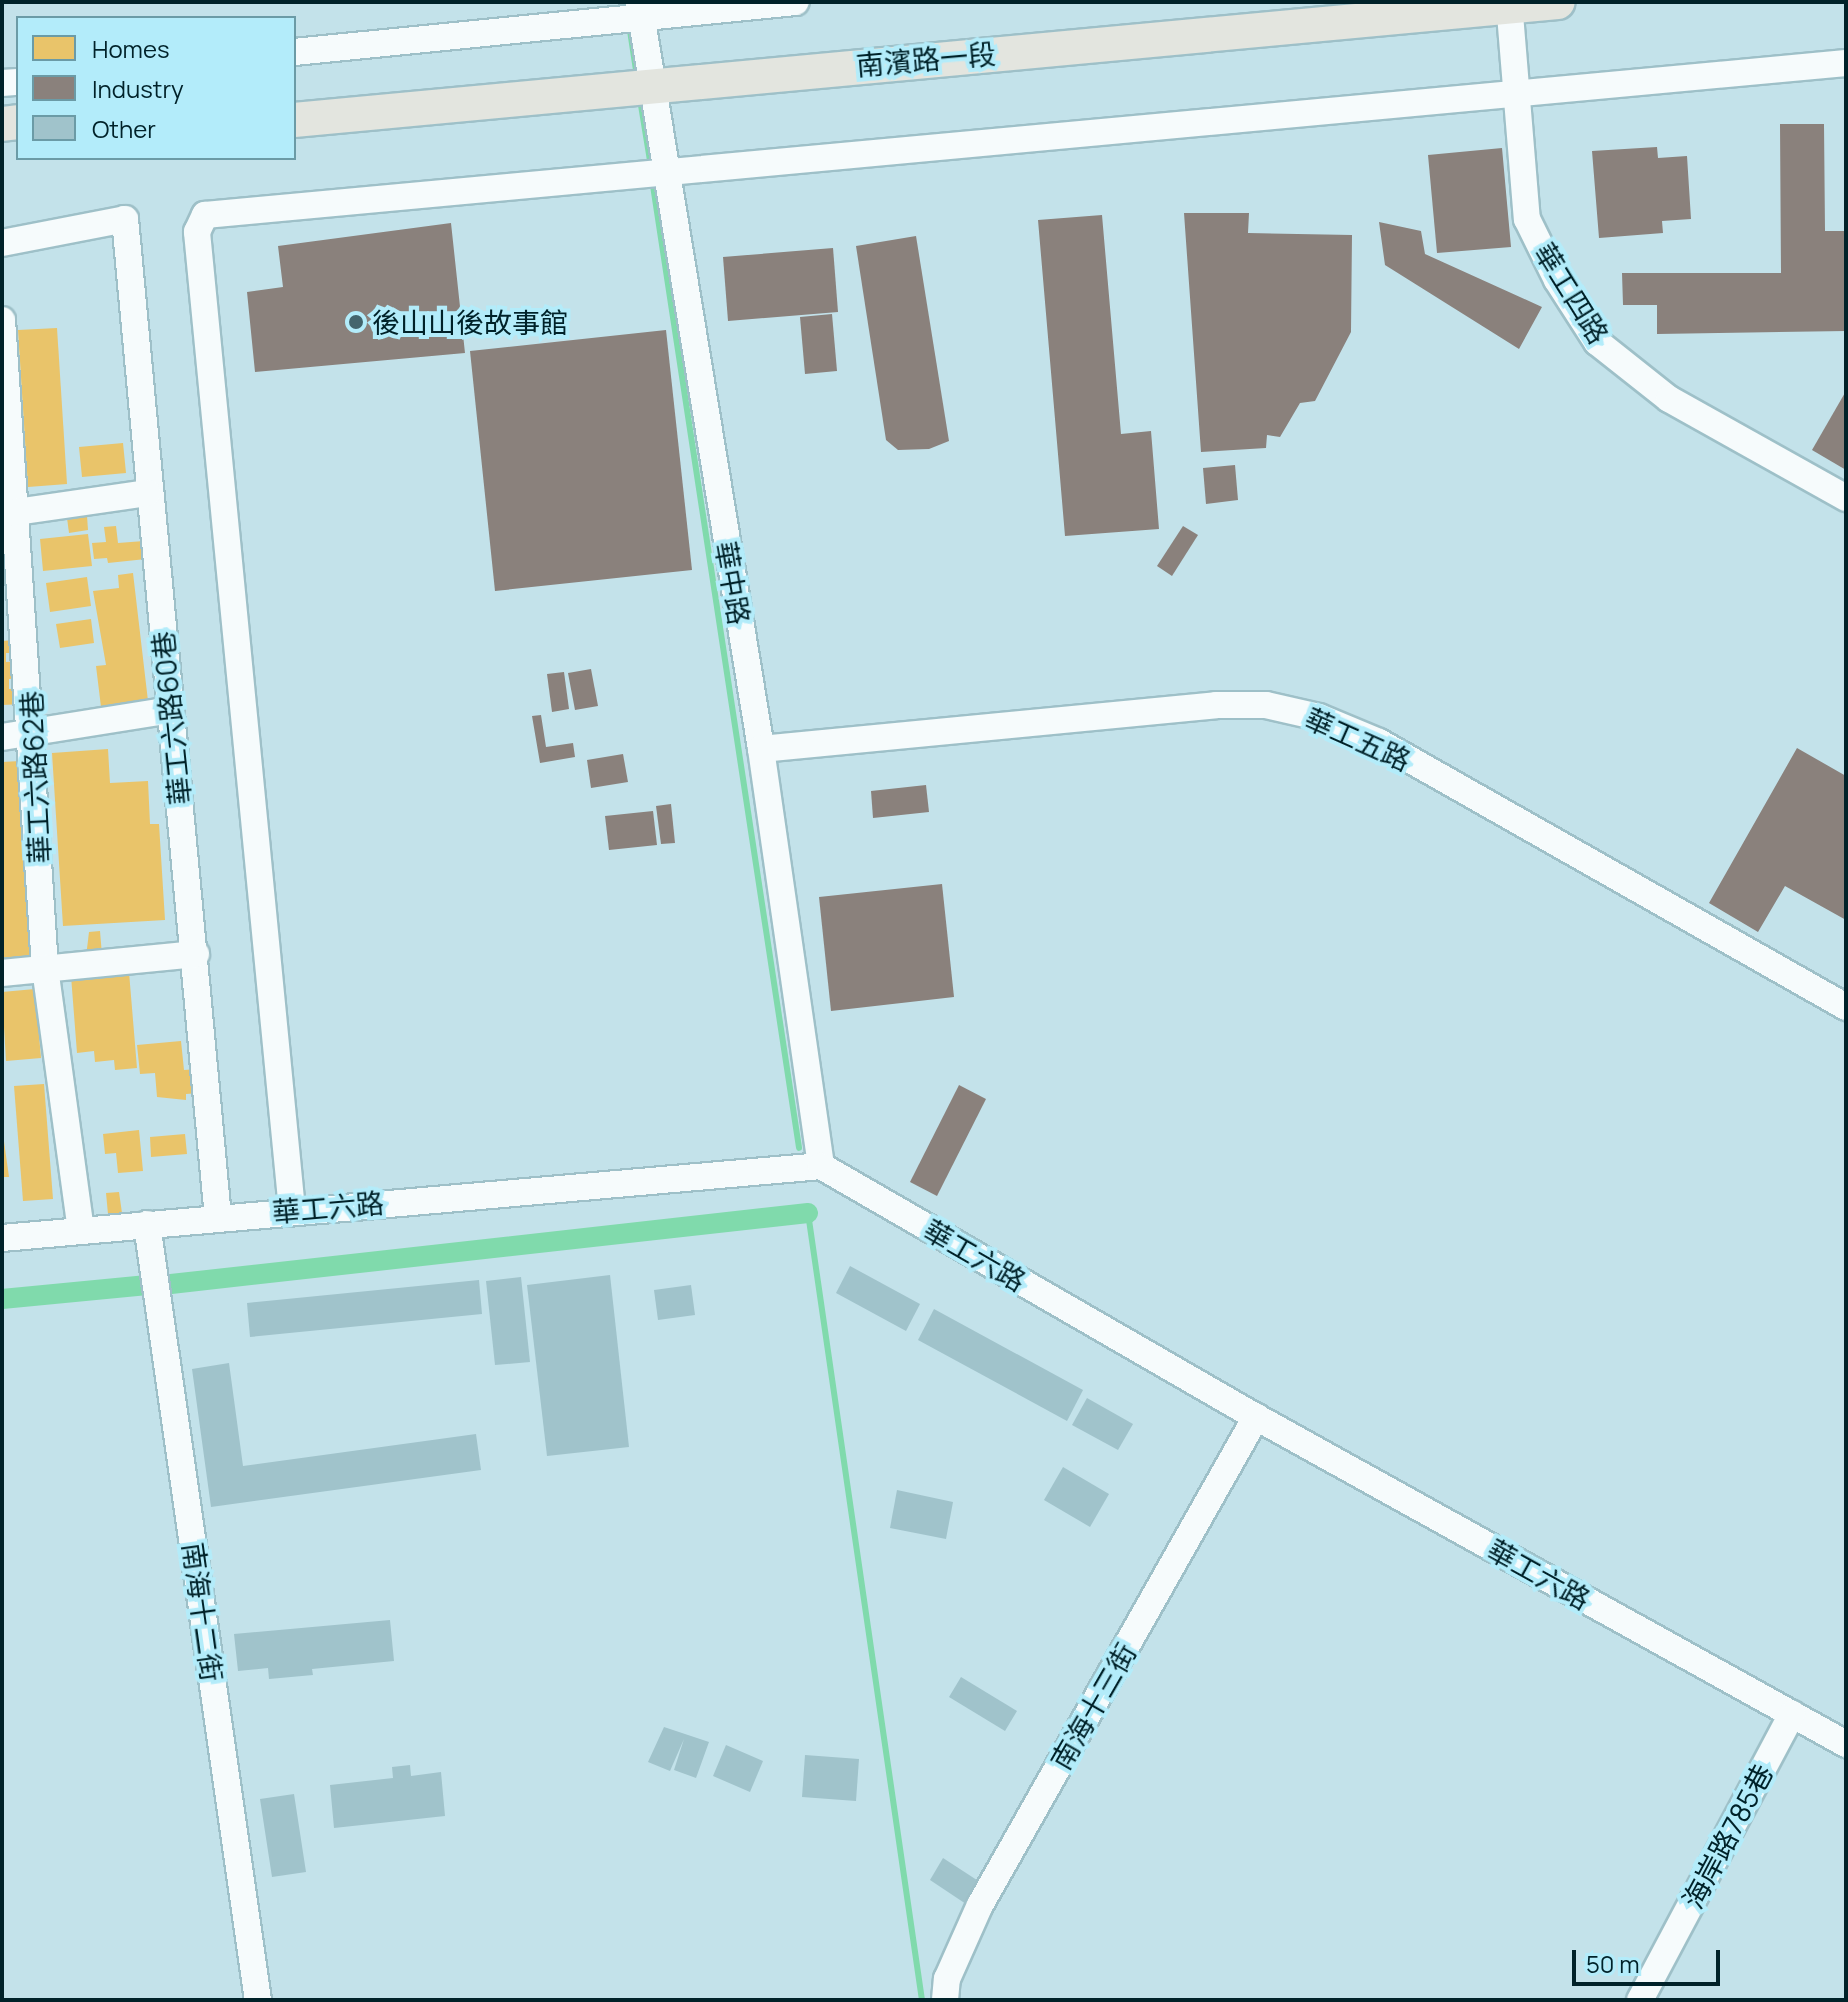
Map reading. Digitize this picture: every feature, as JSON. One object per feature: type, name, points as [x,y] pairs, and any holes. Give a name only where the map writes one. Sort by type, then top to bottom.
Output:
[{"type":"main road","name":"南濱路一段","points":[[296,120],[648,76],[1329,2]]},
{"type":"main road","name":"南濱路一段","points":[[296,97],[648,76],[1558,2]]},
{"type":"street","points":[[296,52],[640,9],[796,2]]},
{"type":"street","name":"華工四路","points":[[1509,4],[1527,219],[1597,342],[1669,399],[1846,498]]},
{"type":"street","name":"華中路","points":[[640,9],[648,76],[761,749],[821,1166]]},
{"type":"street","points":[[292,1210],[197,232],[205,215],[665,176],[1846,63]]},
{"type":"street","name":"華工六路60巷","points":[[2,243],[125,219],[147,493],[196,954],[218,1217]]},
{"type":"street","name":"華工六路62巷","points":[[2,320],[10,514],[33,734],[45,968],[81,1231]]},
{"type":"street","points":[[10,514],[147,493]]},
{"type":"street","name":"華工五路","points":[[761,749],[1216,705],[1266,705],[1319,717],[1379,742],[1846,1007]]},
{"type":"street","points":[[2,737],[170,710]]},
{"type":"street","points":[[2,973],[196,954]]},
{"type":"street","name":"華工六路","points":[[2,1238],[292,1210],[821,1166],[1256,1417],[1846,1744]]},
{"type":"street","name":"南海十二街","points":[[147,1224],[258,2000]]},
{"type":"street","name":"南海十三街","points":[[945,2000],[947,1979],[980,1905],[1256,1417]]},
{"type":"street","name":"海岸路785巷","points":[[1640,2000],[1792,1714]]},
{"type":"building: Homes","points":[[57,328],[67,484],[28,487],[18,330]]},
{"type":"building: Homes","points":[[123,443],[126,473],[82,477],[79,447]]},
{"type":"building: Homes","points":[[87,516],[88,530],[69,533],[67,518]]},
{"type":"building: Homes","points":[[116,526],[118,543],[144,541],[146,559],[108,563],[107,558],[94,559],[92,543],[106,542],[104,527]]},
{"type":"building: Homes","points":[[88,534],[92,566],[43,571],[40,539]]},
{"type":"building: Homes","points":[[133,573],[148,701],[101,707],[96,666],[106,665],[93,591],[119,588],[118,575]]},
{"type":"building: Homes","points":[[87,577],[91,606],[50,612],[46,583]]},
{"type":"building: Homes","points":[[91,619],[94,643],[60,648],[56,624]]},
{"type":"building: Homes","points":[[15,640],[16,653],[6,653],[6,662],[19,661],[20,678],[9,679],[9,689],[23,688],[25,704],[2,705],[2,641]]},
{"type":"building: Homes","points":[[108,749],[110,783],[148,781],[150,824],[159,824],[165,920],[63,926],[52,753]]},
{"type":"building: Homes","points":[[20,761],[37,961],[2,964],[2,762]]},
{"type":"building: Homes","points":[[100,931],[102,955],[86,957],[89,932]]},
{"type":"building: Homes","points":[[129,972],[137,1068],[115,1070],[114,1060],[95,1062],[94,1051],[77,1053],[71,976]]},
{"type":"building: Homes","points":[[35,989],[41,1058],[6,1061],[2,992]]},
{"type":"building: Homes","points":[[181,1041],[184,1070],[198,1069],[200,1093],[186,1094],[186,1100],[157,1097],[155,1073],[140,1074],[137,1045]]},
{"type":"building: Homes","points":[[44,1084],[53,1199],[23,1201],[14,1086]]},
{"type":"building: Homes","points":[[2,1127],[9,1177],[2,1177]]},
{"type":"building: Homes","points":[[139,1130],[143,1171],[118,1173],[116,1153],[105,1154],[103,1134]]},
{"type":"building: Homes","points":[[185,1134],[187,1154],[151,1157],[150,1137]]},
{"type":"building: Homes","points":[[119,1192],[122,1213],[108,1214],[106,1193]]},
{"type":"building: Industry","points":[[1780,124],[1824,124],[1825,231],[1846,231],[1846,331],[1657,334],[1657,305],[1623,305],[1622,273],[1781,273]]},
{"type":"building: Industry","points":[[1657,147],[1658,158],[1687,156],[1691,219],[1662,221],[1663,233],[1599,238],[1592,151]]},
{"type":"building: Industry","points":[[1502,148],[1511,247],[1437,253],[1428,155]]},
{"type":"building: Industry","points":[[1184,213],[1249,213],[1248,233],[1352,235],[1351,332],[1315,401],[1300,403],[1280,437],[1267,435],[1266,448],[1201,452]]},
{"type":"building: Industry","points":[[1102,215],[1121,434],[1151,431],[1159,529],[1065,536],[1038,220]]},
{"type":"building: Industry","points":[[1379,222],[1421,231],[1425,254],[1542,307],[1519,349],[1385,265]]},
{"type":"building: Industry","name":"後山山後故事館","points":[[451,223],[465,353],[255,372],[247,292],[283,287],[278,246]]},
{"type":"building: Industry","points":[[916,236],[949,441],[929,449],[898,450],[886,440],[856,246]]},
{"type":"building: Industry","points":[[833,248],[838,312],[728,321],[723,257]]},
{"type":"building: Industry","points":[[832,314],[837,371],[805,374],[800,317]]},
{"type":"building: Industry","points":[[666,330],[692,570],[495,591],[470,351]]},
{"type":"building: Industry","points":[[1846,391],[1846,470],[1812,450]]},
{"type":"building: Industry","points":[[1235,465],[1238,500],[1206,504],[1203,468]]},
{"type":"building: Industry","points":[[1183,526],[1198,535],[1172,576],[1157,566]]},
{"type":"building: Industry","points":[[591,669],[598,706],[575,710],[568,673]]},
{"type":"building: Industry","points":[[564,672],[569,709],[552,712],[547,674]]},
{"type":"building: Industry","points":[[541,715],[546,747],[573,743],[575,757],[540,763],[532,716]]},
{"type":"building: Industry","points":[[1797,748],[1846,776],[1846,920],[1785,886],[1758,932],[1709,903]]},
{"type":"building: Industry","points":[[623,754],[628,782],[591,788],[587,760]]},
{"type":"building: Industry","points":[[926,785],[929,812],[873,818],[871,791]]},
{"type":"building: Industry","points":[[671,804],[675,843],[661,844],[656,806]]},
{"type":"building: Industry","points":[[653,811],[657,845],[609,850],[605,816]]},
{"type":"building: Industry","points":[[942,884],[954,997],[831,1011],[819,897]]},
{"type":"building: Industry","points":[[959,1085],[986,1099],[937,1196],[910,1182]]},
{"type":"building: Other","points":[[850,1266],[920,1304],[906,1331],[836,1293]]},
{"type":"building: Other","points":[[610,1275],[629,1447],[547,1456],[527,1285]]},
{"type":"building: Other","points":[[521,1277],[530,1362],[495,1365],[486,1281]]},
{"type":"building: Other","points":[[479,1280],[482,1314],[250,1337],[247,1303]]},
{"type":"building: Other","points":[[691,1285],[695,1315],[658,1320],[654,1290]]},
{"type":"building: Other","points":[[934,1309],[1083,1390],[1067,1421],[918,1340]]},
{"type":"building: Other","points":[[229,1363],[243,1466],[476,1434],[481,1470],[211,1507],[192,1369]]},
{"type":"building: Other","points":[[1087,1398],[1133,1424],[1118,1450],[1072,1425]]},
{"type":"building: Other","points":[[1063,1467],[1109,1494],[1090,1527],[1044,1500]]},
{"type":"building: Other","points":[[897,1490],[953,1502],[946,1539],[890,1528]]},
{"type":"building: Other","points":[[390,1620],[394,1661],[312,1669],[313,1675],[269,1679],[268,1668],[238,1671],[234,1634]]},
{"type":"building: Other","points":[[961,1677],[1017,1711],[1005,1731],[949,1697]]},
{"type":"building: Other","points":[[664,1727],[709,1742],[696,1778],[674,1770],[684,1739],[670,1771],[648,1762]]},
{"type":"building: Other","points":[[726,1745],[763,1761],[750,1792],[713,1776]]},
{"type":"building: Other","points":[[805,1755],[859,1759],[856,1801],[802,1797]]},
{"type":"building: Other","points":[[410,1765],[411,1776],[441,1772],[445,1816],[334,1828],[330,1785],[393,1778],[392,1767]]},
{"type":"building: Other","points":[[294,1794],[306,1872],[272,1877],[260,1799]]},
{"type":"building: Other","points":[[943,1858],[983,1884],[969,1906],[930,1880]]},
{"type":"waterway","points":[[629,24],[637,77]]},
{"type":"waterway","points":[[640,99],[651,167]]},
{"type":"waterway","points":[[652,179],[799,1148]]},
{"type":"waterway","points":[[808,1213],[922,2000]]},
{"type":"waterway","points":[[171,1284],[808,1213]]},
{"type":"waterway","points":[[2,1299],[147,1285]]},
{"type":"place","name":"後山山後故事館","points":[[356,322]]}]
